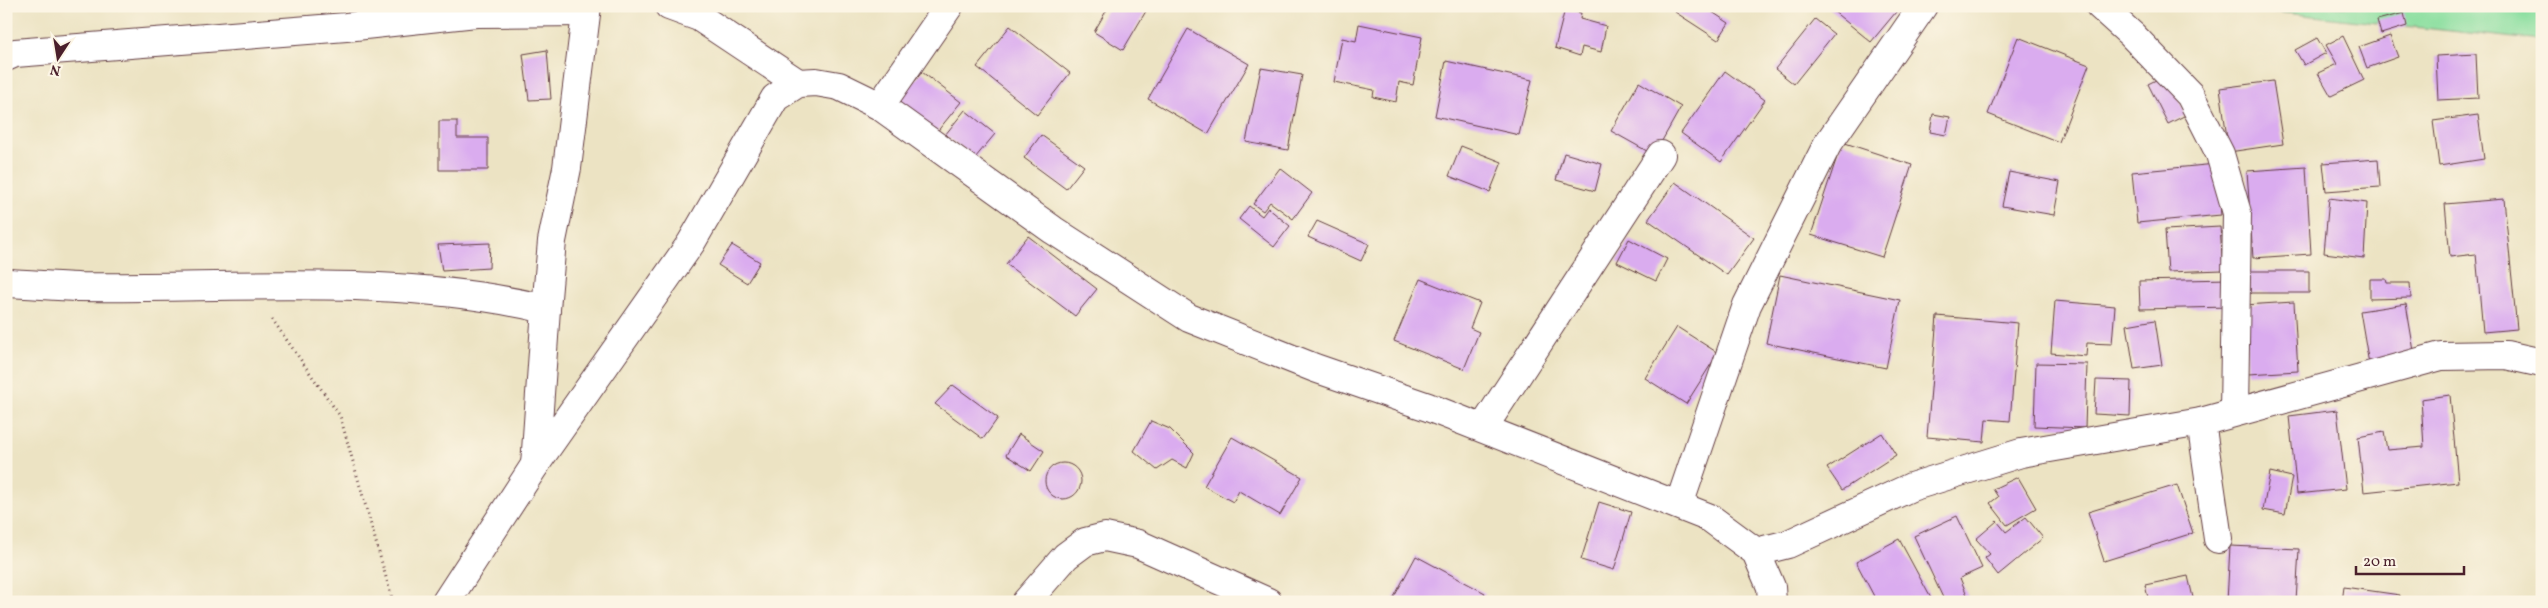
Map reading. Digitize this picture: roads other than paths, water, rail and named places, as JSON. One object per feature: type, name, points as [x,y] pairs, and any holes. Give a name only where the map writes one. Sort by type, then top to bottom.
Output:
[{"type":"street","points":[[669,6],[698,17],[798,83]]},
{"type":"street","points":[[880,106],[949,6]]},
{"type":"street","points":[[1679,505],[1747,305],[1826,145],[1923,6]]},
{"type":"street","points":[[2100,6],[2132,35],[2190,95],[2220,154],[2237,213],[2234,412]]},
{"type":"street","points":[[6,57],[24,52],[346,27],[476,13],[586,9],[568,168],[552,241],[535,465]]},
{"type":"street","points":[[446,602],[535,465],[691,243],[775,98],[798,83],[816,82],[839,86],[880,106],[1053,230],[1189,318],[1315,368],[1484,428],[1710,518],[1756,552],[1771,587],[1772,602]]},
{"type":"street","points":[[1484,428],[1661,155]]},
{"type":"street","points":[[9,279],[78,287],[300,284],[486,296],[546,309]]},
{"type":"street","points":[[1756,552],[1802,538],[1911,487],[2021,453],[2201,422],[2441,356],[2506,355],[2542,363]]},
{"type":"street","points":[[2201,422],[2218,539]]},
{"type":"street","points":[[1026,602],[1066,556],[1086,542],[1104,537],[1138,544],[1268,602]]}]
